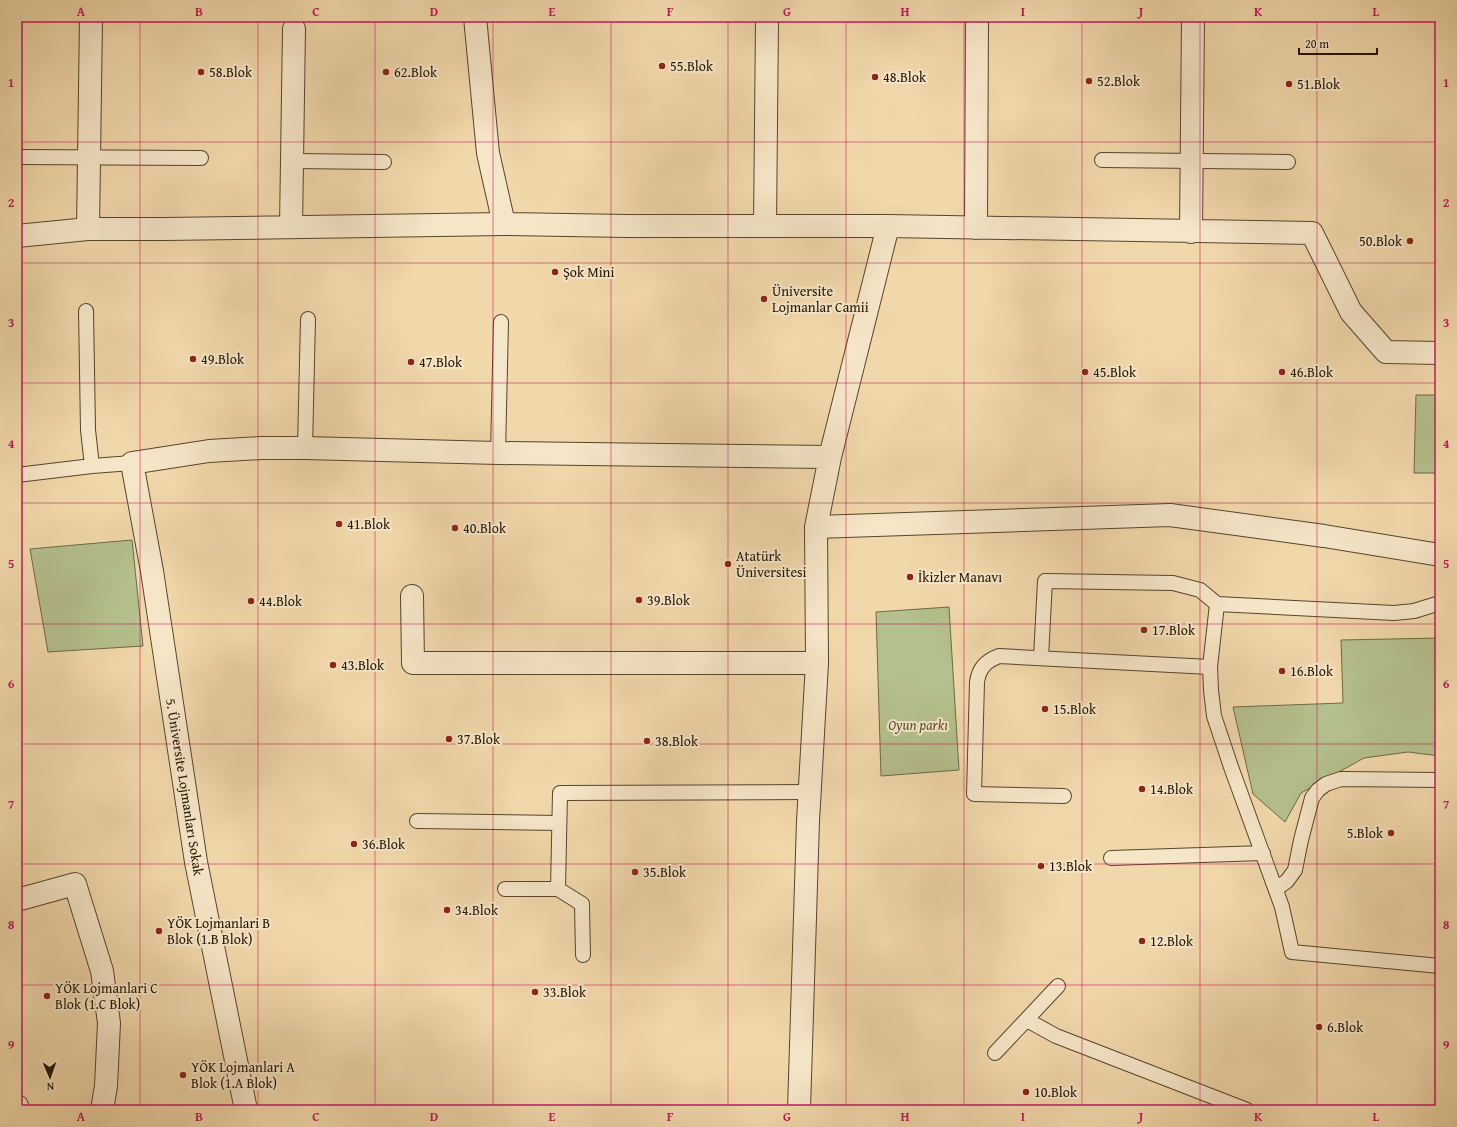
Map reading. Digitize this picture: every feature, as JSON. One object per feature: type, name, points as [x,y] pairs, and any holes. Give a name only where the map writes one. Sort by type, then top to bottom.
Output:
[{"type":"street","points":[[474,17],[488,153],[504,224]]},
{"type":"street","points":[[976,228],[977,17]]},
{"type":"street","points":[[1191,232],[1193,17]]},
{"type":"street","points":[[88,229],[91,19]]},
{"type":"street","points":[[765,226],[767,20]]},
{"type":"street","points":[[292,227],[294,29]]},
{"type":"street","points":[[17,236],[88,229],[504,224],[627,226],[888,226],[1312,233],[1351,312],[1386,352],[1440,353]]},
{"type":"street","points":[[800,1110],[810,792],[817,663],[816,527],[830,457],[888,226]]},
{"type":"street","points":[[132,463],[209,451],[261,448],[498,453],[830,457]]},
{"type":"street","name":"5. Üniversite Lojmanları Sokak","points":[[132,463],[152,572],[196,862],[246,1110]]},
{"type":"street","points":[[816,527],[1170,515],[1324,536],[1440,555]]},
{"type":"street","points":[[412,596],[413,663],[817,663]]},
{"type":"street","points":[[17,900],[75,884],[102,971],[109,1023],[106,1086],[102,1110]]},
{"type":"street","points":[[17,1106],[18,1110]]},
{"type":"lane","points":[[17,157],[201,158]]},
{"type":"lane","points":[[1102,160],[1288,162]]},
{"type":"lane","points":[[292,161],[384,162]]},
{"type":"lane","points":[[86,311],[88,430],[92,466]]},
{"type":"lane","points":[[305,448],[308,319]]},
{"type":"lane","points":[[498,453],[502,322]]},
{"type":"lane","points":[[17,475],[132,463]]},
{"type":"lane","points":[[1041,658],[1045,581],[1173,583],[1200,590],[1217,604],[1394,613],[1414,611],[1440,603]]},
{"type":"lane","points":[[1217,604],[1210,667],[1214,716],[1282,907],[1292,952],[1440,966]]},
{"type":"lane","points":[[1064,796],[974,794],[977,682],[981,668],[992,658],[999,656],[1210,667]]},
{"type":"lane","points":[[1276,890],[1287,881],[1295,870],[1312,798],[1318,790],[1326,784],[1342,779],[1440,780]]},
{"type":"lane","points":[[558,889],[560,793],[810,792]]},
{"type":"lane","points":[[417,821],[559,823]]},
{"type":"lane","points":[[1111,858],[1263,853]]},
{"type":"lane","points":[[505,889],[558,889],[582,904],[583,955]]},
{"type":"lane","points":[[995,1054],[1058,986]]},
{"type":"lane","points":[[1027,1020],[1056,1036],[1247,1110]]},
{"type":"green space","points":[[1416,395],[1440,395],[1440,473],[1414,473]]},
{"type":"green space","points":[[132,540],[143,646],[48,652],[30,549]]},
{"type":"green space","name":"Oyun parkı","points":[[949,607],[959,770],[881,776],[876,612]]},
{"type":"green space","points":[[1440,638],[1440,756],[1408,752],[1364,758],[1301,793],[1285,822],[1253,794],[1233,707],[1343,703],[1341,640]]},
{"type":"place","name":"55.Blok","points":[[662,66]]},
{"type":"place","name":"58.Blok","points":[[201,72]]},
{"type":"place","name":"62.Blok","points":[[386,72]]},
{"type":"place","name":"48.Blok","points":[[875,77]]},
{"type":"place","name":"52.Blok","points":[[1089,81]]},
{"type":"place","name":"51.Blok","points":[[1289,84]]},
{"type":"place","name":"50.Blok","points":[[1410,241]]},
{"type":"place","name":"Şok Mini","points":[[555,272]]},
{"type":"place","name":"Üniversite Lojmanlar Camii","points":[[764,299]]},
{"type":"place","name":"49.Blok","points":[[193,359]]},
{"type":"place","name":"47.Blok","points":[[411,362]]},
{"type":"place","name":"45.Blok","points":[[1085,372]]},
{"type":"place","name":"46.Blok","points":[[1282,372]]},
{"type":"place","name":"41.Blok","points":[[339,524]]},
{"type":"place","name":"40.Blok","points":[[455,528]]},
{"type":"place","name":"Atatürk Üniversitesi","points":[[728,564]]},
{"type":"place","name":"İkizler Manavı","points":[[910,577]]},
{"type":"place","name":"39.Blok","points":[[639,600]]},
{"type":"place","name":"44.Blok","points":[[251,601]]},
{"type":"place","name":"17.Blok","points":[[1144,630]]},
{"type":"place","name":"43.Blok","points":[[333,665]]},
{"type":"place","name":"16.Blok","points":[[1282,671]]},
{"type":"place","name":"15.Blok","points":[[1045,709]]},
{"type":"place","name":"37.Blok","points":[[449,739]]},
{"type":"place","name":"38.Blok","points":[[647,741]]},
{"type":"place","name":"14.Blok","points":[[1142,789]]},
{"type":"place","name":"5.Blok","points":[[1391,833]]},
{"type":"place","name":"36.Blok","points":[[354,844]]},
{"type":"place","name":"13.Blok","points":[[1041,866]]},
{"type":"place","name":"35.Blok","points":[[635,872]]},
{"type":"place","name":"34.Blok","points":[[447,910]]},
{"type":"place","name":"YÖK Lojmanlari B Blok (1.B Blok)","points":[[159,931]]},
{"type":"place","name":"12.Blok","points":[[1142,941]]},
{"type":"place","name":"33.Blok","points":[[535,992]]},
{"type":"place","name":"YÖK Lojmanlari C Blok (1.C Blok)","points":[[47,996]]},
{"type":"place","name":"6.Blok","points":[[1319,1027]]},
{"type":"place","name":"YÖK Lojmanlari A Blok (1.A Blok)","points":[[183,1075]]},
{"type":"place","name":"10.Blok","points":[[1026,1092]]}]
